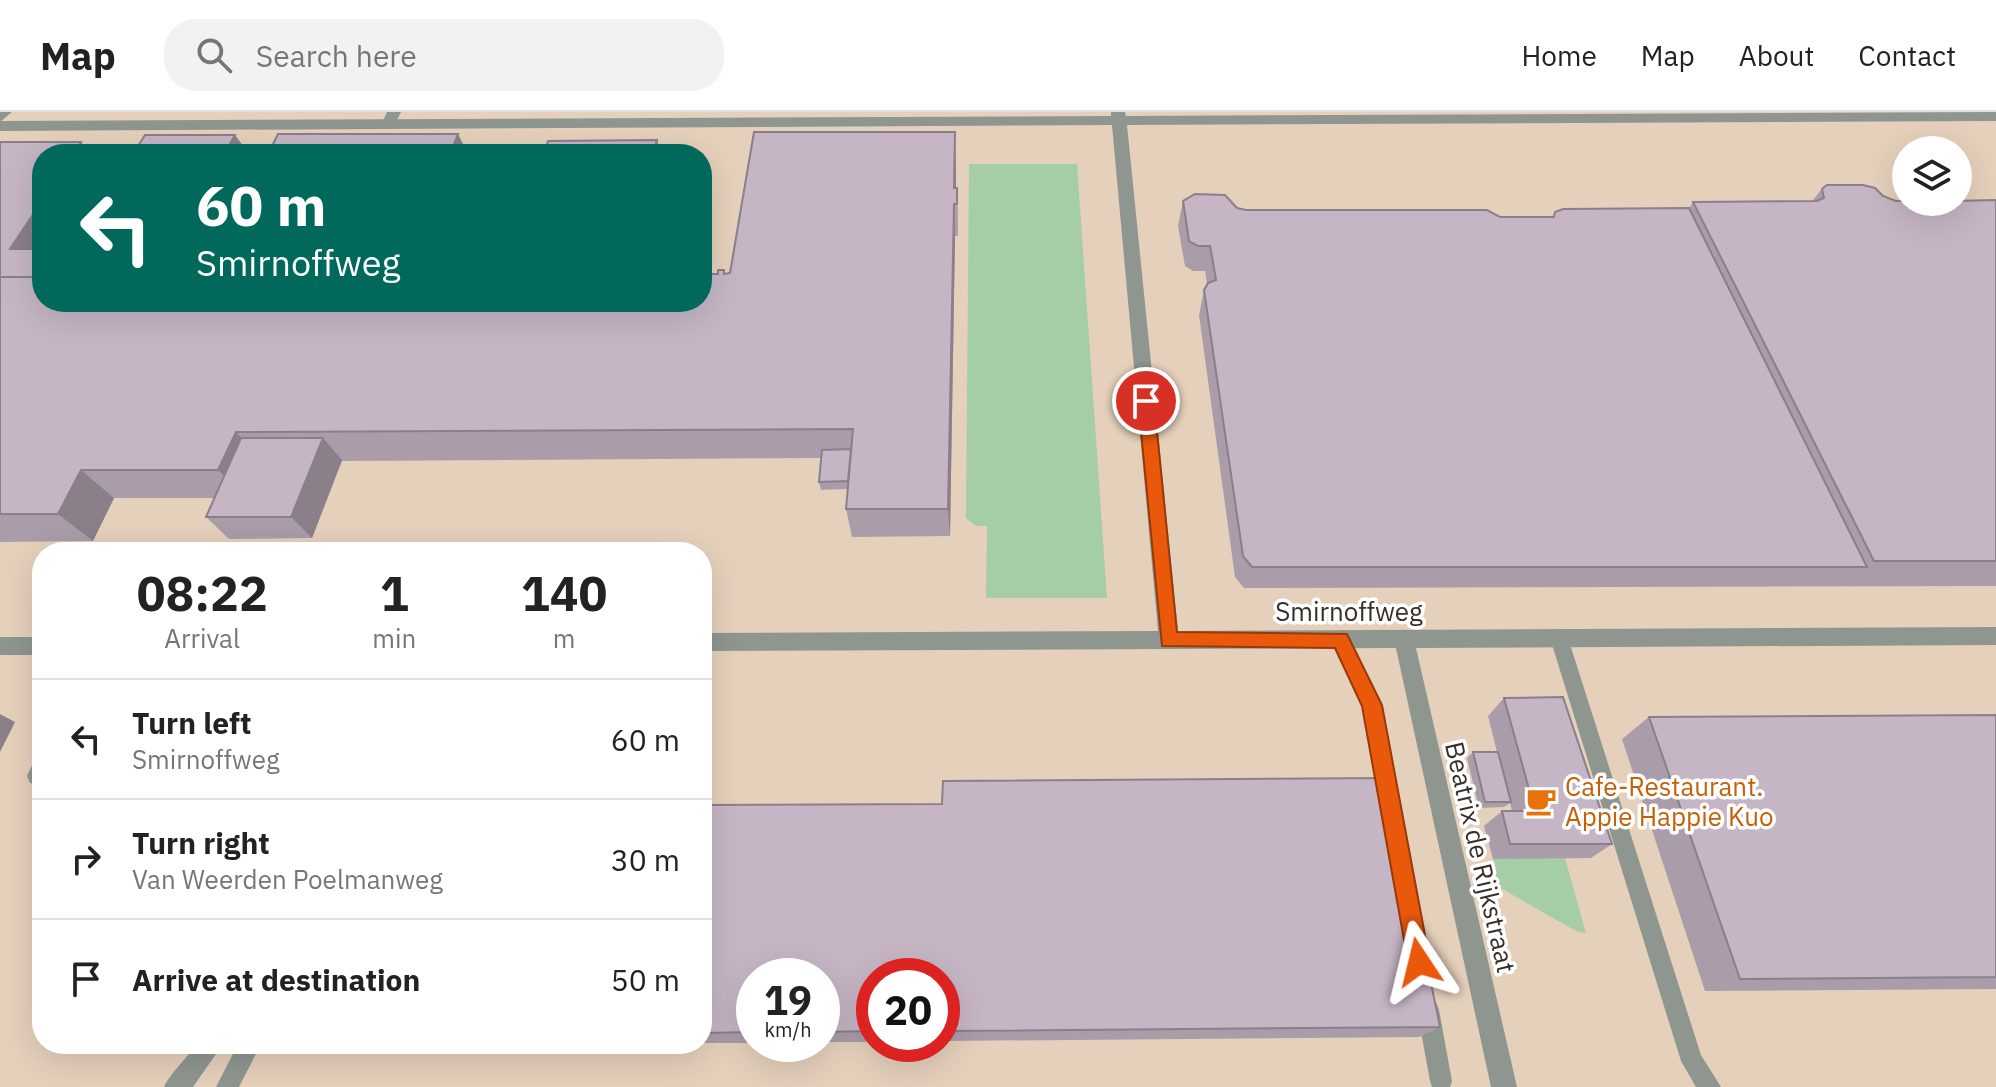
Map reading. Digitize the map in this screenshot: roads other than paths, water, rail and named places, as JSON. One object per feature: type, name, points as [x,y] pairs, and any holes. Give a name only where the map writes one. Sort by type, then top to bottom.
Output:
[{"type":"street","points":[[0,126],[392,118],[1996,116]]},
{"type":"street","points":[[1118,117],[1169,640]]},
{"type":"street","name":"Smirnoffweg","points":[[712,642],[1996,636]]},
{"type":"street","name":"Beatrix de Rijkstraat","points":[[1404,639],[1504,1087]]},
{"type":"street","points":[[0,646],[32,646]]},
{"type":"lane","points":[[0,118],[5,112]]},
{"type":"lane","points":[[1559,638],[1692,1061],[1710,1087]]},
{"type":"lane","points":[[1341,640],[1372,705],[1392,818]]},
{"type":"lane","points":[[1424,988],[1441,1081]]},
{"type":"lane","points":[[175,1087],[182,1083],[204,1054]]},
{"type":"lane","points":[[227,1087],[245,1054]]},
{"type":"place","name":"Cafe-Restaurant. Appie Happie Kuo","points":[[1541,801]]}]
